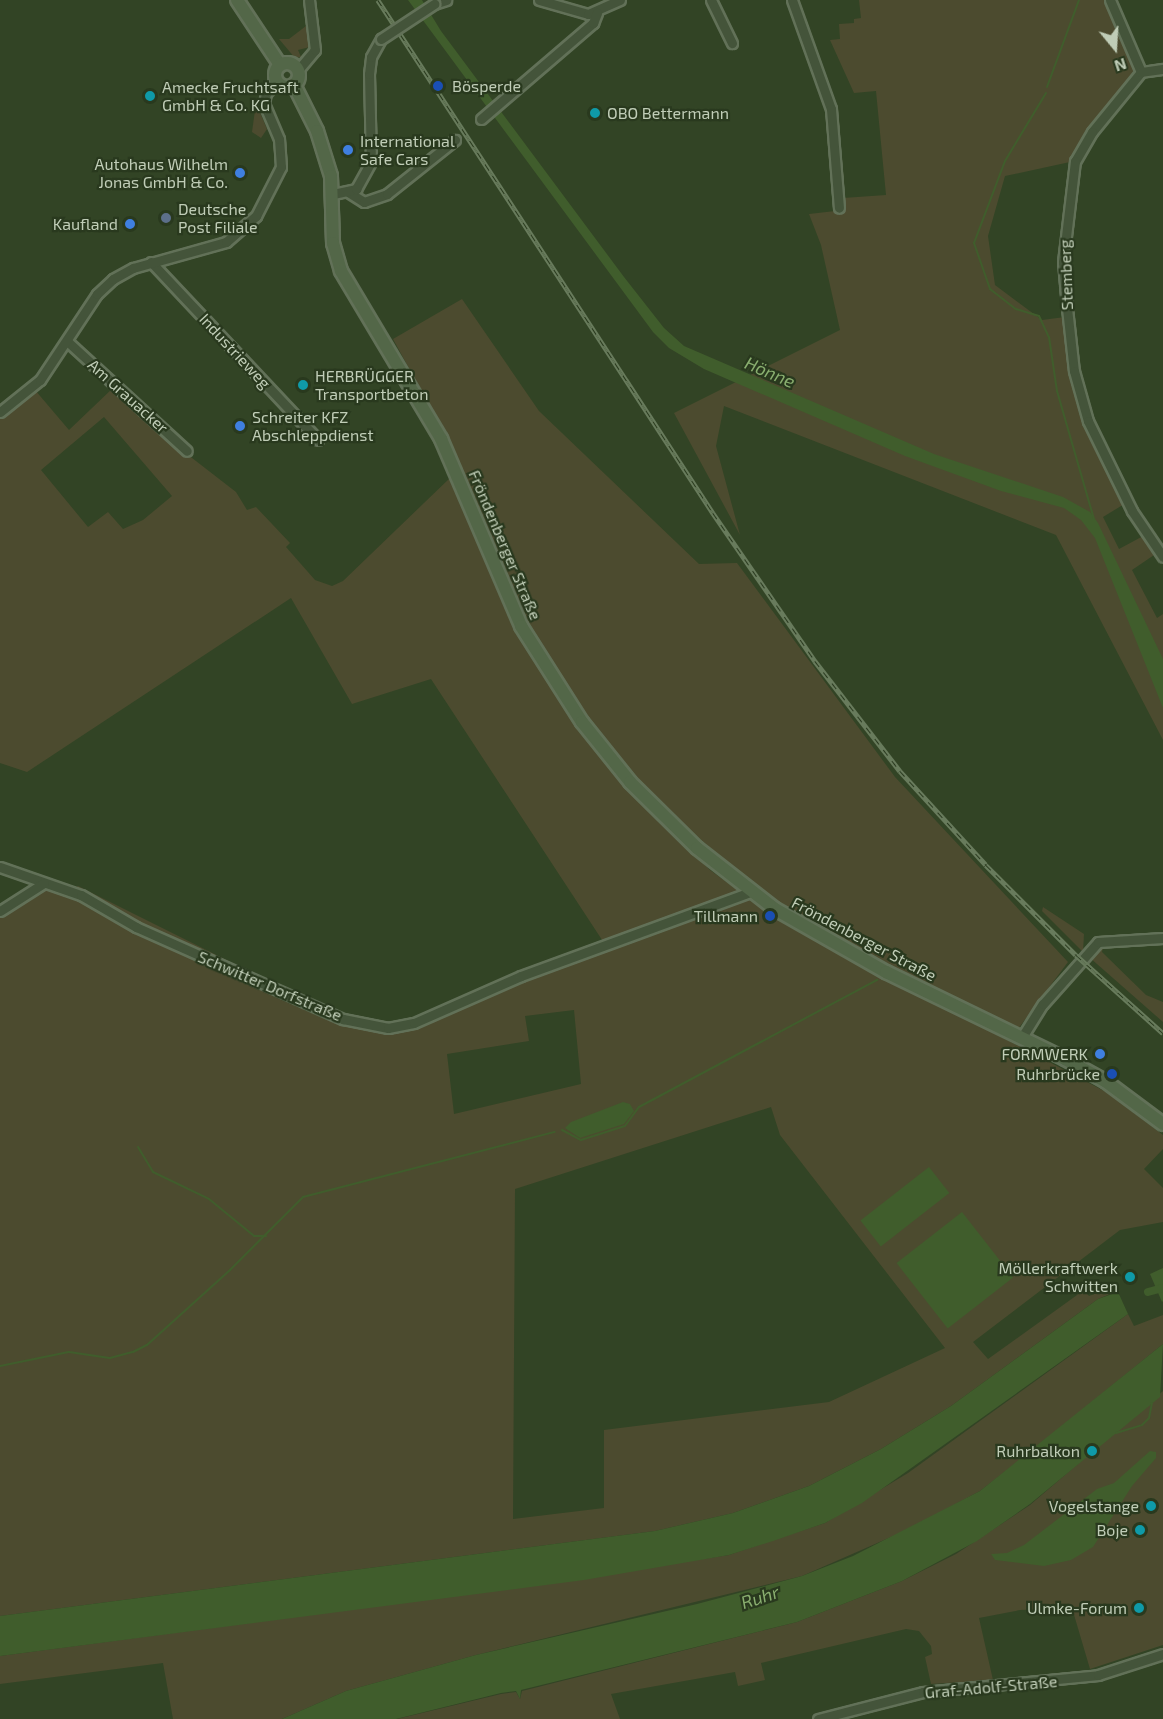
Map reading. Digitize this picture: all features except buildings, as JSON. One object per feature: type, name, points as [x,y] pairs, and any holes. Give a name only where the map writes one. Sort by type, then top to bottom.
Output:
[{"type":"main road","points":[[237,0],[280,65]]},
{"type":"main road","points":[[290,63],[298,70],[294,85],[283,87],[277,82],[275,75],[280,65],[290,63]]},
{"type":"main road","name":"Fröndenberger Straße","points":[[294,85],[321,142],[333,194],[333,243],[341,271],[441,439],[501,586],[543,664],[582,722],[630,782],[697,848],[750,892],[815,934],[886,972],[1022,1037],[1105,1082],[1163,1124]]},
{"type":"street","points":[[298,70],[315,50],[309,0]]},
{"type":"street","points":[[333,194],[348,192],[362,183],[371,162],[369,74],[371,57],[381,39],[434,4],[446,0]]},
{"type":"street","points":[[539,0],[588,14],[597,13],[620,0]]},
{"type":"street","points":[[711,0],[732,43]]},
{"type":"street","points":[[792,0],[831,109],[839,208]]},
{"type":"street","points":[[1110,0],[1141,72],[1163,69]]},
{"type":"street","points":[[485,116],[593,23],[597,13]]},
{"type":"street","name":"Stemberg","points":[[1141,72],[1092,132],[1075,161],[1063,262],[1074,371],[1088,421],[1132,511],[1163,557]]},
{"type":"street","points":[[0,412],[40,380],[105,286],[122,273],[151,262],[226,242],[256,216],[281,167],[279,139],[264,104],[268,89],[277,82]]},
{"type":"street","points":[[348,192],[364,202],[387,194],[455,140]]},
{"type":"street","name":"Industrieweg","points":[[151,262],[318,440]]},
{"type":"street","name":"Am Grauacker","points":[[68,342],[187,451]]},
{"type":"street","name":"Schwitter Dorfstraße","points":[[0,867],[81,895],[136,927],[343,1019],[388,1028],[414,1023],[521,976],[750,892]]},
{"type":"street","points":[[0,911],[44,883]]},
{"type":"street","points":[[1022,1037],[1043,1004],[1098,942],[1163,938]]},
{"type":"street","name":"Graf-Adolf-Straße","points":[[818,1719],[923,1692],[1080,1678],[1163,1654]]},
{"type":"shaded area","points":[[859,0],[1107,0],[1136,61],[1136,74],[1070,162],[1005,176],[988,236],[995,285],[1042,320],[1065,317],[1072,369],[1126,503],[1103,517],[1119,549],[1145,535],[1157,553],[1132,570],[1157,618],[1163,614],[1163,740],[1056,535],[724,406],[716,446],[740,535],[674,413],[840,330],[821,245],[809,214],[844,210],[843,198],[886,195],[876,91],[854,93],[830,40],[840,39],[839,24],[854,23],[854,19],[861,18]]},
{"type":"shaded area","points":[[306,26],[311,26],[310,47],[298,50],[301,57],[295,58],[279,39],[289,39]]},
{"type":"shaded area","points":[[256,103],[267,129],[261,138],[252,132]]},
{"type":"shaded area","points":[[462,299],[539,411],[699,564],[737,563],[895,777],[1068,962],[1018,1029],[889,968],[812,924],[757,888],[638,786],[545,658],[505,583],[446,436],[393,339]]},
{"type":"shaded area","points":[[114,387],[174,444],[236,492],[247,510],[256,507],[290,543],[286,547],[315,580],[332,586],[343,581],[451,477],[504,604],[548,682],[630,792],[710,870],[779,920],[1108,1093],[1163,1135],[1163,1149],[1144,1169],[1163,1188],[1163,1222],[1120,1230],[973,1342],[988,1359],[1084,1290],[1089,1296],[1113,1287],[1115,1292],[1098,1299],[951,1406],[881,1449],[809,1486],[733,1513],[655,1531],[0,1616],[0,908],[29,886],[64,895],[78,886],[339,1016],[384,1028],[413,1022],[606,946],[431,679],[352,704],[291,598],[27,772],[0,763],[0,419],[35,390],[69,430]],"holes":[[[104,417],[172,496],[143,520],[123,529],[108,512],[88,527],[41,470]],[[574,1010],[581,1084],[454,1114],[447,1054],[529,1041],[525,1016]],[[771,1107],[780,1135],[945,1348],[829,1402],[604,1430],[604,1508],[513,1519],[515,1189]]]},
{"type":"shaded area","points":[[1043,907],[1084,934],[1083,952],[1042,911]]},
{"type":"shaded area","points":[[1103,947],[1102,952],[1146,995],[1163,1002],[1163,1022],[1089,957]]},
{"type":"shaded area","points":[[1128,1314],[1134,1326],[1163,1315],[1163,1344],[1029,1453],[980,1491],[907,1530],[802,1576],[476,1655],[346,1691],[282,1719],[173,1719],[163,1663],[0,1684],[0,1656],[490,1591],[729,1555],[825,1523],[908,1473]]},
{"type":"shaded area","points":[[1163,1391],[1163,1645],[1090,1669],[1072,1608],[1020,1610],[979,1618],[993,1680],[931,1684],[925,1657],[932,1654],[931,1646],[919,1631],[906,1629],[761,1663],[765,1680],[738,1686],[735,1672],[611,1694],[620,1719],[397,1719],[501,1694],[516,1692],[520,1699],[522,1691],[797,1622],[902,1581],[956,1554],[1030,1505]]},
{"type":"water","points":[[408,0],[422,0],[441,31],[624,277],[664,328],[684,346],[934,454],[1063,497],[1090,512],[1098,523],[1163,659],[1163,708],[1095,538],[1081,520],[1064,508],[1001,491],[905,456],[704,369],[669,348],[653,332]]},
{"type":"water","points":[[623,1102],[630,1104],[634,1111],[624,1124],[580,1138],[565,1128],[571,1122]]},
{"type":"water","points":[[929,1167],[949,1193],[881,1247],[860,1221]]},
{"type":"water","points":[[962,1212],[1013,1277],[948,1329],[897,1263]]},
{"type":"water","points":[[1163,1268],[1163,1301],[1162,1302],[1150,1274]]},
{"type":"water","points":[[1118,1292],[1128,1314],[862,1503],[825,1523],[773,1541],[729,1555],[584,1580],[0,1656],[0,1616],[655,1531],[733,1513],[809,1486],[881,1449],[951,1406],[1098,1299]]},
{"type":"water","name":"Ruhr","points":[[1163,1344],[1160,1397],[1030,1504],[977,1541],[902,1581],[797,1622],[521,1690],[520,1699],[516,1691],[501,1693],[396,1719],[282,1719],[346,1691],[476,1655],[697,1604],[802,1576],[853,1556],[980,1491]]},
{"type":"water","points":[[1150,1451],[1156,1452],[1156,1458],[1132,1486],[1093,1547],[1071,1560],[1044,1566],[995,1560],[991,1554],[1007,1553],[1024,1545],[1097,1489],[1114,1483]]},
{"type":"waterway","points":[[1047,87],[1079,0]]},
{"type":"waterway","points":[[1046,93],[1005,161],[974,243],[990,289],[1016,309],[1039,316],[1049,337],[1057,391],[1094,519]]},
{"type":"waterway","points":[[562,1130],[581,1140],[625,1126],[639,1107],[877,980]]},
{"type":"waterway","points":[[0,1366],[69,1352],[110,1358],[133,1352],[147,1345],[230,1270],[303,1197],[555,1132]]},
{"type":"waterway","points":[[138,1147],[153,1172],[209,1199],[254,1236],[266,1236]]},
{"type":"waterway","points":[[1148,1292],[1163,1288]]},
{"type":"waterway","points":[[1116,1433],[1142,1425],[1149,1418],[1152,1403]]},
{"type":"railway","points":[[378,0],[713,513],[815,661],[900,771],[986,865],[1076,955],[1163,1033]]},
{"type":"place","name":"Bösperde","points":[[438,86]]},
{"type":"place","name":"Amecke Fruchtsaft GmbH & Co. KG","points":[[150,96]]},
{"type":"place","name":"OBO Bettermann","points":[[595,113]]},
{"type":"place","name":"International Safe Cars","points":[[348,150]]},
{"type":"place","name":"Autohaus Wilhelm Jonas GmbH & Co.","points":[[240,173]]},
{"type":"place","name":"Deutsche Post Filiale","points":[[166,218]]},
{"type":"place","name":"Kaufland","points":[[130,224]]},
{"type":"place","name":"HERBRÜGGER Transportbeton","points":[[303,385]]},
{"type":"place","name":"Schreiter KFZ Abschleppdienst","points":[[240,426]]},
{"type":"place","name":"Tillmann","points":[[770,916]]},
{"type":"place","name":"FORMWERK","points":[[1100,1054]]},
{"type":"place","name":"Ruhrbrücke","points":[[1112,1074]]},
{"type":"place","name":"Möllerkraftwerk Schwitten","points":[[1130,1277]]},
{"type":"place","name":"Ruhrbalkon","points":[[1092,1451]]},
{"type":"place","name":"Vogelstange","points":[[1151,1506]]},
{"type":"place","name":"Boje","points":[[1140,1530]]},
{"type":"place","name":"Ulmke-Forum","points":[[1139,1608]]},
{"type":"water label","name":"Hönne","points":[[770,372]]}]
